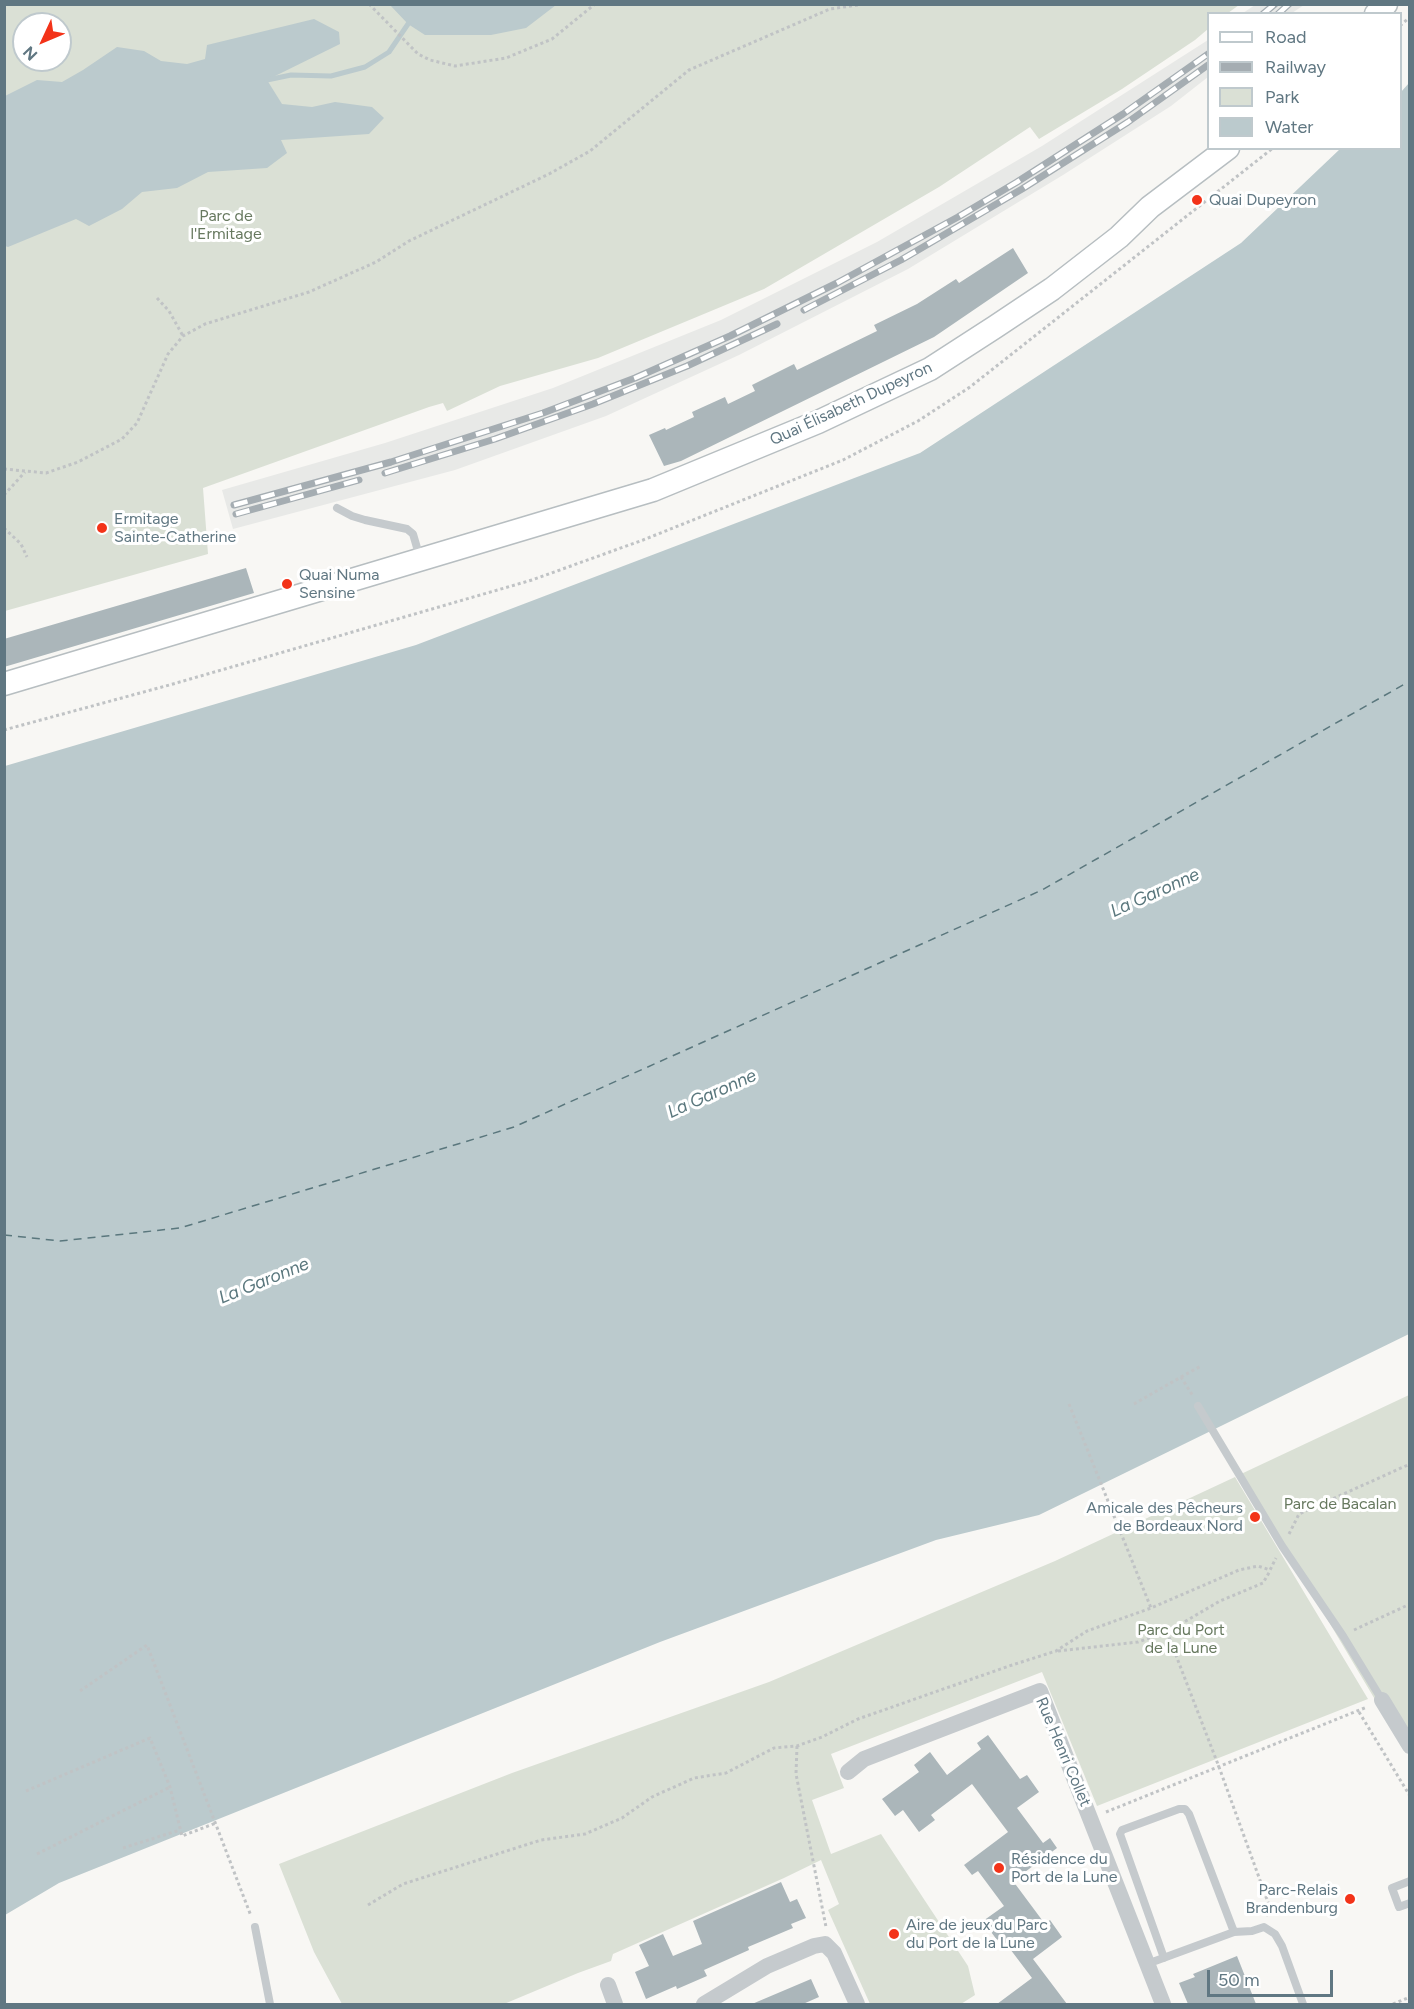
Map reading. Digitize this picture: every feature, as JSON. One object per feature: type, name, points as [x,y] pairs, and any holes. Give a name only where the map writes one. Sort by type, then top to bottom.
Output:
[{"type":"main road","name":"Quai Élisabeth Dupeyron","points":[[421,561],[653,490],[818,422],[930,369],[1052,289],[1119,237],[1150,207],[1225,150]]},
{"type":"main road","points":[[4,684],[421,561]]},
{"type":"street","name":"Rue Henri Collet","points":[[848,1772],[864,1759],[1040,1691],[1163,2004]]},
{"type":"street","points":[[1382,1700],[1410,1746]]},
{"type":"street","points":[[704,2004],[768,1966],[814,1946],[825,1944],[834,1953],[857,2004]]},
{"type":"street","points":[[608,1985],[615,2004]]},
{"type":"lane","points":[[337,508],[359,518],[407,529],[413,534],[421,561]]},
{"type":"lane","points":[[1198,1406],[1282,1546],[1343,1636],[1382,1700]]},
{"type":"lane","points":[[1164,1958],[1120,1838],[1122,1830],[1179,1809],[1185,1809],[1189,1814],[1234,1932]]},
{"type":"lane","points":[[1410,1881],[1392,1888],[1399,1907],[1410,1903]]},
{"type":"lane","points":[[255,1927],[270,2004]]},
{"type":"lane","points":[[1147,1964],[1234,1932],[1252,1931],[1264,1927],[1275,1934],[1282,1946],[1303,2004]]},
{"type":"path","points":[[369,4],[418,54],[430,60],[455,66],[506,58],[552,39],[595,4]]},
{"type":"path","points":[[4,469],[46,473],[78,462],[122,438],[137,423],[168,354],[183,336],[205,324],[309,292],[376,262],[409,241],[549,174],[590,151],[689,70],[830,9],[865,4]]},
{"type":"path","points":[[4,730],[173,684],[532,580],[643,540],[843,460],[918,421],[970,387],[1270,150]]},
{"type":"path","points":[[157,298],[170,311],[183,336]]},
{"type":"path","points":[[4,495],[25,472]]},
{"type":"path","points":[[4,528],[21,544],[27,557]]},
{"type":"path","points":[[1134,1404],[1202,1366]]},
{"type":"path","points":[[1181,1377],[1198,1406]]},
{"type":"path","points":[[1069,1404],[1151,1608]]},
{"type":"path","points":[[368,1905],[403,1884],[541,1840],[585,1834],[622,1818],[652,1797],[694,1778],[726,1773],[774,1748],[797,1746],[822,1737],[858,1719],[1009,1666],[1056,1652],[1138,1642],[1167,1632],[1220,1601],[1263,1583],[1299,1514],[1410,1464]]},
{"type":"path","points":[[1056,1652],[1087,1631],[1151,1608],[1239,1570],[1258,1566],[1270,1570]]},
{"type":"path","points":[[1343,1636],[1410,1604]]},
{"type":"path","points":[[1167,1632],[1269,1905],[1264,1927]]},
{"type":"path","points":[[80,1691],[147,1645],[255,1927]]},
{"type":"path","points":[[1091,1818],[1359,1712],[1382,1700]]},
{"type":"path","points":[[1359,1712],[1410,1796]]},
{"type":"path","points":[[26,1791],[150,1738],[170,1786],[182,1836],[216,1823]]},
{"type":"path","points":[[797,1746],[796,1774],[827,1934],[825,1944]]},
{"type":"path","points":[[37,1854],[170,1786]]},
{"type":"path","points":[[123,1848],[180,1830]]},
{"type":"path","points":[[1393,2004],[1410,1997]]},
{"type":"shaded area","points":[[1255,4],[1304,5],[1294,12],[1244,12]]},
{"type":"shaded area","points":[[1207,41],[1207,78],[1171,106],[908,269],[739,355],[606,416],[455,470],[233,529],[222,490],[385,443],[553,388],[721,320],[877,242],[1042,146]]},
{"type":"green space","name":"Parc de l'Ermitage","points":[[5,5],[1239,5],[1229,12],[1207,12],[1207,30],[1195,40],[1122,89],[1039,139],[1030,127],[939,187],[764,289],[598,358],[500,386],[447,411],[443,403],[429,407],[203,488],[208,554],[5,611]]},
{"type":"green space","name":"Parc de Bacalan","points":[[1409,1395],[1409,1748],[1405,1750],[1241,1474]]},
{"type":"green space","name":"Parc du Port de la Lune","points":[[1235,1477],[1368,1699],[1097,1806],[1042,1672],[831,1754],[844,1788],[812,1800],[831,1854],[881,1834],[968,1966],[975,1995],[961,2004],[870,2004],[828,1910],[839,1904],[821,1860],[613,1954],[611,1961],[504,2004],[342,2004],[314,1952],[279,1864],[512,1773],[769,1682],[1055,1561]]},
{"type":"water","points":[[390,5],[556,5],[526,28],[491,35],[425,35],[408,24]]},
{"type":"water","points":[[314,19],[339,32],[340,44],[267,80],[282,104],[312,107],[335,102],[372,107],[384,118],[369,134],[281,140],[287,153],[267,168],[208,172],[177,188],[142,192],[122,209],[89,226],[76,219],[8,247],[5,246],[5,96],[37,80],[62,82],[117,47],[144,51],[161,61],[187,64],[205,59],[207,45]]},
{"type":"water","name":"La Garonne","points":[[1409,83],[1409,1334],[1039,1515],[936,1540],[660,1642],[59,1883],[5,1915],[5,766],[416,645],[920,453],[1241,243],[1339,150],[1402,150],[1402,91]]},
{"type":"building","points":[[1013,248],[1028,273],[934,337],[681,461],[664,466],[649,435],[694,417],[692,412],[725,397],[728,404],[755,391],[752,385],[794,364],[797,370],[877,331],[874,325],[917,304],[956,279],[959,283]]},
{"type":"building","points":[[246,568],[254,593],[4,667],[4,639]]},
{"type":"building","name":"Résidence du Port de la Lune","points":[[988,1735],[1020,1779],[1027,1775],[1039,1792],[1017,1808],[1043,1843],[1050,1838],[1057,1848],[1013,1881],[1045,1924],[1050,1920],[1062,1937],[1033,1959],[1067,2004],[997,2004],[1032,1978],[1001,1937],[997,1940],[983,1921],[1004,1906],[978,1871],[972,1875],[964,1865],[1008,1832],[972,1784],[931,1815],[935,1820],[919,1832],[903,1810],[895,1816],[882,1799],[919,1772],[914,1765],[930,1752],[947,1775],[981,1749],[977,1743]]},
{"type":"building","points":[[781,1882],[790,1902],[797,1899],[806,1918],[791,1924],[793,1928],[748,1947],[749,1950],[704,1970],[707,1976],[646,1999],[635,1972],[649,1966],[639,1945],[663,1934],[673,1956],[702,1944],[693,1921]]},
{"type":"building","points":[[1237,1956],[1256,2004],[1188,2004],[1179,1983],[1195,1977],[1193,1974]]},
{"type":"building","points":[[811,1979],[819,1997],[803,2004],[752,2004]]},
{"type":"waterway","points":[[267,80],[291,75],[331,76],[365,67],[389,52],[408,24]]},
{"type":"ferry route","points":[[4,1235],[60,1241],[180,1228],[514,1127],[1042,890],[1410,681]]},
{"type":"railway","points":[[1265,12],[1275,4]]},
{"type":"railway","points":[[1280,12],[1289,4]]},
{"type":"railway","points":[[234,505],[391,462],[543,413],[635,378],[730,336],[837,283],[958,217],[1123,114],[1207,55]]},
{"type":"railway","points":[[804,310],[901,260],[1022,189],[1128,122],[1207,66]]},
{"type":"railway","points":[[385,473],[495,439],[593,404],[687,366],[777,324]]},
{"type":"railway","points":[[236,514],[359,480]]},
{"type":"place","name":"Quai Dupeyron","points":[[1197,200]]},
{"type":"place","name":"Ermitage Sainte-Catherine","points":[[102,528]]},
{"type":"place","name":"Quai Numa Sensine","points":[[287,584]]},
{"type":"place","name":"Amicale des Pêcheurs de Bordeaux Nord","points":[[1255,1517]]},
{"type":"place","name":"Résidence du Port de la Lune","points":[[999,1868]]},
{"type":"place","name":"Parc-Relais Brandenburg","points":[[1350,1899]]},
{"type":"place","name":"Aire de jeux du Parc du Port de la Lune","points":[[894,1934]]}]
